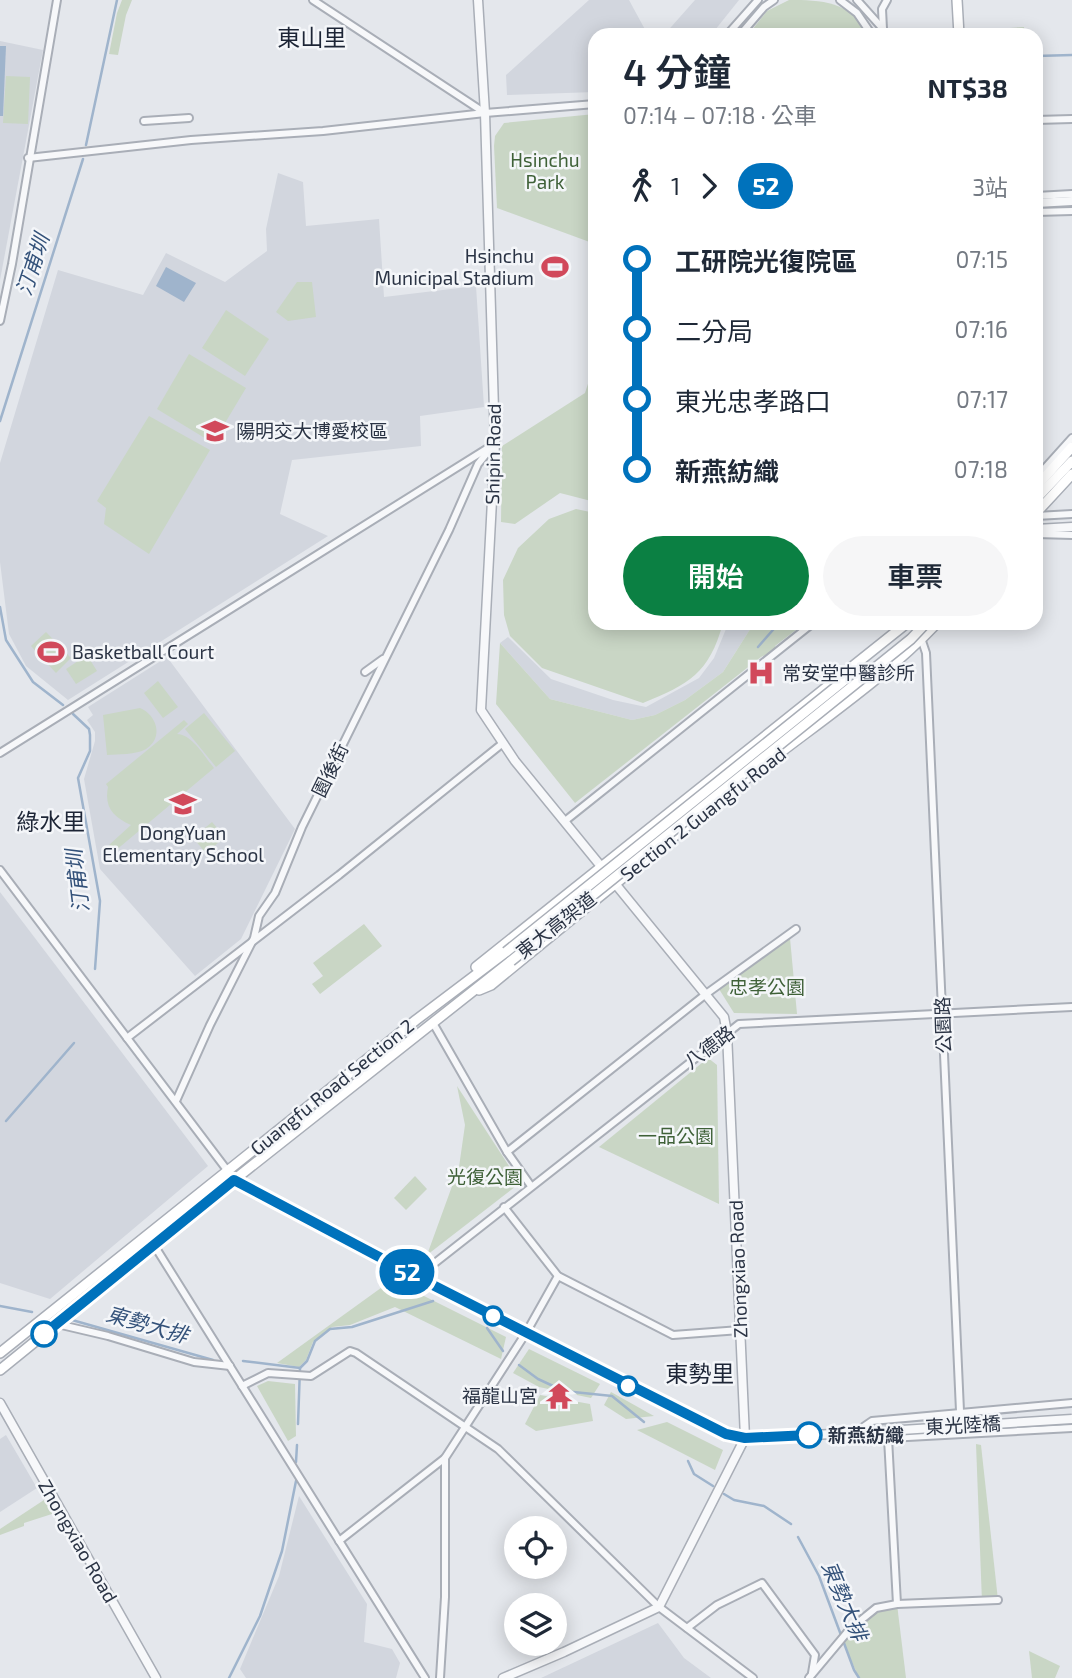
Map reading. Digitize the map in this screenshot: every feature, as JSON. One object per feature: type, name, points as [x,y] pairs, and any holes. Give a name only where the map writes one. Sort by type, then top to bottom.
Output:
[{"type":"main road","points":[[957,0],[959,28]]},
{"type":"main road","points":[[1043,478],[1072,447]]},
{"type":"main road","points":[[1043,492],[1072,461]]},
{"type":"main road","points":[[1043,507],[1072,474]]},
{"type":"main road","points":[[456,989],[476,967],[898,630]]},
{"type":"main road","name":"東大高架道","points":[[508,956],[906,630]]},
{"type":"main road","name":"東大高架道","points":[[508,956],[900,648],[919,630]]},
{"type":"main road","name":"Section 2 Guangfu Road","points":[[464,997],[491,985],[930,630]]},
{"type":"main road","points":[[602,866],[646,845],[838,692],[846,679]]},
{"type":"main road","name":"Guangfu Road Section 2","points":[[0,1353],[456,989],[508,956]]},
{"type":"main road","name":"Guangfu Road Section 2","points":[[0,1370],[433,1023],[508,956]]},
{"type":"street","points":[[0,321],[57,0]]},
{"type":"street","points":[[313,0],[485,113]]},
{"type":"street","name":"Shipin Road","points":[[478,0],[485,113],[495,443],[481,710],[503,743],[602,866]]},
{"type":"street","points":[[733,28],[758,0]]},
{"type":"street","points":[[746,28],[764,7],[774,0]]},
{"type":"street","points":[[840,0],[857,13],[867,28]]},
{"type":"street","points":[[857,0],[880,28]]},
{"type":"street","points":[[883,28],[882,9],[887,0]]},
{"type":"street","points":[[29,158],[191,140],[323,131],[588,105]]},
{"type":"street","points":[[144,121],[189,118]]},
{"type":"street","points":[[1043,120],[1072,119]]},
{"type":"street","points":[[1043,196],[1072,194]]},
{"type":"street","points":[[1043,203],[1072,201]]},
{"type":"street","points":[[1043,212],[1072,211]]},
{"type":"street","points":[[1043,470],[1072,438]]},
{"type":"street","points":[[0,753],[495,443]]},
{"type":"street","name":"園後街","points":[[176,1101],[210,1025],[254,938],[259,916],[275,892],[302,827],[449,530],[478,464],[495,443]]},
{"type":"street","points":[[1043,511],[1072,480]]},
{"type":"street","points":[[1043,515],[1072,514]]},
{"type":"street","points":[[1043,529],[1072,527]]},
{"type":"street","points":[[1043,534],[1072,535]]},
{"type":"street","points":[[565,821],[804,630]]},
{"type":"street","name":"公園路","points":[[917,630],[926,653],[960,1412]]},
{"type":"street","points":[[365,673],[384,658]]},
{"type":"street","points":[[127,1038],[339,875],[503,743]]},
{"type":"street","name":"Zhongxiao Road","points":[[602,866],[724,1017],[727,1033],[745,1438],[659,1607]]},
{"type":"street","points":[[0,870],[234,1180],[691,1418],[726,1434],[745,1438]]},
{"type":"street","points":[[507,1152],[706,994],[796,929]]},
{"type":"street","name":"八德路","points":[[417,1277],[739,1024],[1072,1007]]},
{"type":"street","points":[[433,1023],[507,1152],[531,1186]]},
{"type":"street","points":[[504,1207],[558,1276],[673,1335],[740,1330]]},
{"type":"street","points":[[154,1245],[425,1678]]},
{"type":"street","points":[[339,1541],[446,1458],[526,1333],[558,1276]]},
{"type":"street","points":[[57,1324],[194,1362],[230,1366]]},
{"type":"street","points":[[242,1386],[268,1373],[311,1376],[350,1351],[356,1353],[498,1449],[659,1607],[753,1678]]},
{"type":"street","name":"Zhongxiao Road","points":[[0,1403],[156,1678]]},
{"type":"street","points":[[855,1433],[872,1421],[1072,1403]]},
{"type":"street","points":[[1042,1405],[1043,1430]]},
{"type":"street","name":"東光陸橋","points":[[745,1438],[1072,1419]]},
{"type":"street","points":[[855,1433],[871,1439],[1072,1428]]},
{"type":"street","points":[[888,1438],[897,1604]]},
{"type":"street","points":[[440,1678],[445,1597],[446,1458]]},
{"type":"street","points":[[687,1628],[717,1605],[762,1583],[815,1655],[812,1677]]},
{"type":"street","points":[[812,1677],[850,1629],[876,1608],[897,1604],[998,1600]]},
{"type":"street","points":[[503,1678],[659,1607]]},
{"type":"shaded area","points":[[589,0],[629,0],[644,28],[588,28],[588,92],[507,95],[506,75]]},
{"type":"shaded area","points":[[695,0],[739,0],[717,28],[670,28]]},
{"type":"shaded area","points":[[0,41],[43,50],[0,280]]},
{"type":"shaded area","name":"陽明交大博愛校區","points":[[278,173],[303,182],[306,226],[379,219],[384,297],[476,286],[484,407],[420,416],[421,446],[292,460],[280,514],[328,536],[68,700],[26,666],[9,634],[0,562],[0,463],[58,270],[143,295],[166,253],[225,282],[267,251],[266,229]]},
{"type":"shaded area","points":[[726,630],[750,630],[723,672],[685,700],[655,715],[632,720],[550,699],[500,643],[508,637],[551,679],[613,700],[646,707],[699,678],[714,658]]},
{"type":"shaded area","name":"DongYuan Elementary School","points":[[167,657],[295,829],[241,939],[195,976],[100,869],[84,779],[95,741],[95,732],[87,720],[93,715],[88,707]]},
{"type":"shaded area","points":[[0,892],[208,1166],[50,1299],[0,1283]]},
{"type":"shaded area","points":[[6,1435],[37,1488],[0,1512],[0,1439]]},
{"type":"shaded area","points":[[299,1496],[367,1604],[364,1642],[392,1649],[400,1663],[396,1678],[246,1678],[240,1669],[279,1576]]},
{"type":"shaded area","points":[[658,1623],[684,1658],[711,1678],[541,1678]]},
{"type":"green space","points":[[122,0],[132,0],[126,15],[118,55],[109,54],[117,13]]},
{"type":"green space","points":[[789,0],[824,2],[844,9],[863,28],[754,28],[767,11]]},
{"type":"green space","points":[[6,76],[30,77],[28,124],[3,123]]},
{"type":"green space","name":"Hsinchu Park","points":[[588,115],[588,241],[497,208],[494,146],[495,136],[504,123]]},
{"type":"green space","points":[[297,282],[312,282],[316,317],[288,321],[276,312]]},
{"type":"green space","points":[[226,310],[269,339],[245,376],[202,348]]},
{"type":"green space","points":[[189,354],[246,388],[213,443],[157,409]]},
{"type":"green space","points":[[588,384],[588,500],[560,493],[515,524],[501,522],[502,446],[585,393]]},
{"type":"green space","points":[[149,416],[210,450],[149,554],[104,524],[106,508],[97,501]]},
{"type":"green space","points":[[576,509],[588,512],[588,630],[721,630],[711,654],[695,675],[673,690],[643,703],[542,668],[510,636],[504,615],[503,580],[518,548],[549,519]]},
{"type":"green space","points":[[750,630],[796,630],[775,646],[776,650],[761,657],[575,803],[496,704],[500,643],[550,699],[632,720],[655,715],[685,700],[723,672]]},
{"type":"green space","name":"Basketball Court","points":[[46,632],[71,658],[56,673],[31,646]]},
{"type":"green space","points":[[87,655],[97,671],[76,684],[66,669]]},
{"type":"green space","points":[[158,681],[178,707],[163,718],[144,693]]},
{"type":"green space","points":[[140,708],[151,716],[156,727],[152,744],[137,752],[107,755],[103,715]]},
{"type":"green space","points":[[204,713],[235,751],[216,767],[185,729]]},
{"type":"green space","points":[[184,720],[188,724],[177,734],[193,742],[214,768],[115,851],[109,845],[131,825],[111,810],[106,784]]},
{"type":"green space","points":[[212,822],[225,837],[206,853],[193,838]]},
{"type":"green space","points":[[364,924],[382,946],[320,994],[312,984],[323,976],[313,963]]},
{"type":"green space","name":"忠孝公園","points":[[790,938],[797,1014],[734,1013],[719,989]]},
{"type":"green space","name":"一品公園","points":[[708,1058],[717,1065],[719,1204],[599,1147]]},
{"type":"green space","name":"光復公園","points":[[457,1086],[520,1183],[427,1255],[459,1167],[465,1125]]},
{"type":"green space","points":[[415,1176],[427,1189],[406,1210],[394,1198]]},
{"type":"green space","points":[[392,1280],[506,1337],[501,1359],[395,1307],[350,1325],[332,1327],[313,1342],[306,1360],[299,1367],[277,1363]]},
{"type":"green space","points":[[529,1349],[600,1384],[591,1398],[539,1387],[513,1373]]},
{"type":"green space","points":[[268,1381],[295,1384],[296,1436],[288,1441],[257,1386]]},
{"type":"green space","points":[[611,1392],[654,1416],[626,1419],[604,1405]]},
{"type":"green space","points":[[540,1395],[590,1404],[593,1421],[536,1431],[525,1424]]},
{"type":"green space","points":[[667,1422],[723,1450],[715,1470],[637,1430]]},
{"type":"green space","points":[[976,1444],[981,1445],[998,1600],[982,1602]]},
{"type":"green space","points":[[47,1498],[55,1513],[24,1523],[24,1526],[0,1535],[0,1529]]},
{"type":"green space","points":[[897,1604],[906,1678],[859,1678],[842,1639],[876,1608]]},
{"type":"green space","points":[[1029,1651],[1060,1666],[1055,1678],[1032,1678]]},
{"type":"water","points":[[0,46],[6,46],[3,116],[0,116]]},
{"type":"water","points":[[166,267],[196,283],[184,302],[156,286]]},
{"type":"waterway","name":"汀甫圳","points":[[86,145],[117,0]]},
{"type":"waterway","points":[[1043,56],[1072,55]]},
{"type":"waterway","name":"汀甫圳","points":[[0,421],[83,159]]},
{"type":"waterway","name":"汀甫圳","points":[[0,607],[6,640],[33,682],[63,705]]},
{"type":"waterway","points":[[758,647],[773,630]]},
{"type":"waterway","name":"汀甫圳","points":[[73,714],[89,729],[90,735],[90,751],[78,778],[100,901],[95,969]]},
{"type":"waterway","name":"汀甫圳","points":[[6,1121],[74,1043]]},
{"type":"waterway","name":"東勢大排","points":[[243,1361],[300,1368],[307,1361],[315,1341],[330,1329],[352,1327],[433,1301]]},
{"type":"waterway","name":"東勢大排","points":[[0,1306],[32,1312]]},
{"type":"waterway","name":"東勢大排","points":[[72,1320],[213,1360]]},
{"type":"waterway","name":"東勢大排","points":[[487,1328],[503,1351]]},
{"type":"waterway","name":"東勢大排","points":[[519,1365],[538,1379],[564,1391],[612,1396],[644,1422]]},
{"type":"waterway","points":[[298,1424],[300,1368]]},
{"type":"waterway","points":[[296,1462],[297,1445]]},
{"type":"waterway","name":"東勢大排","points":[[688,1461],[694,1474],[713,1486]]},
{"type":"waterway","points":[[229,1678],[260,1616],[282,1551],[296,1481]]},
{"type":"waterway","name":"東勢大排","points":[[724,1494],[734,1500],[764,1506],[791,1524]]},
{"type":"waterway","name":"東勢大排","points":[[798,1537],[819,1576],[859,1678]]},
{"type":"bus line","name":"52","points":[[44,1334],[234,1180],[417,1277],[726,1434],[745,1438],[809,1435]]},
{"type":"place","name":"Hsinchu Municipal Stadium","points":[[555,267]]},
{"type":"place","name":"陽明交大博愛校區","points":[[215,431]]},
{"type":"place","name":"Basketball Court","points":[[51,652]]},
{"type":"place","name":"常安堂中醫診所","points":[[761,673]]},
{"type":"place","name":"DongYuan Elementary School","points":[[183,804]]},
{"type":"place","name":"福龍山宮","points":[[559,1396]]},
{"type":"place","name":"新燕紡織","points":[[809,1435]]},
{"type":"district","name":"東山里","points":[[312,38]]},
{"type":"district","name":"綠水里","points":[[51,822]]},
{"type":"district","name":"東勢里","points":[[700,1374]]}]
